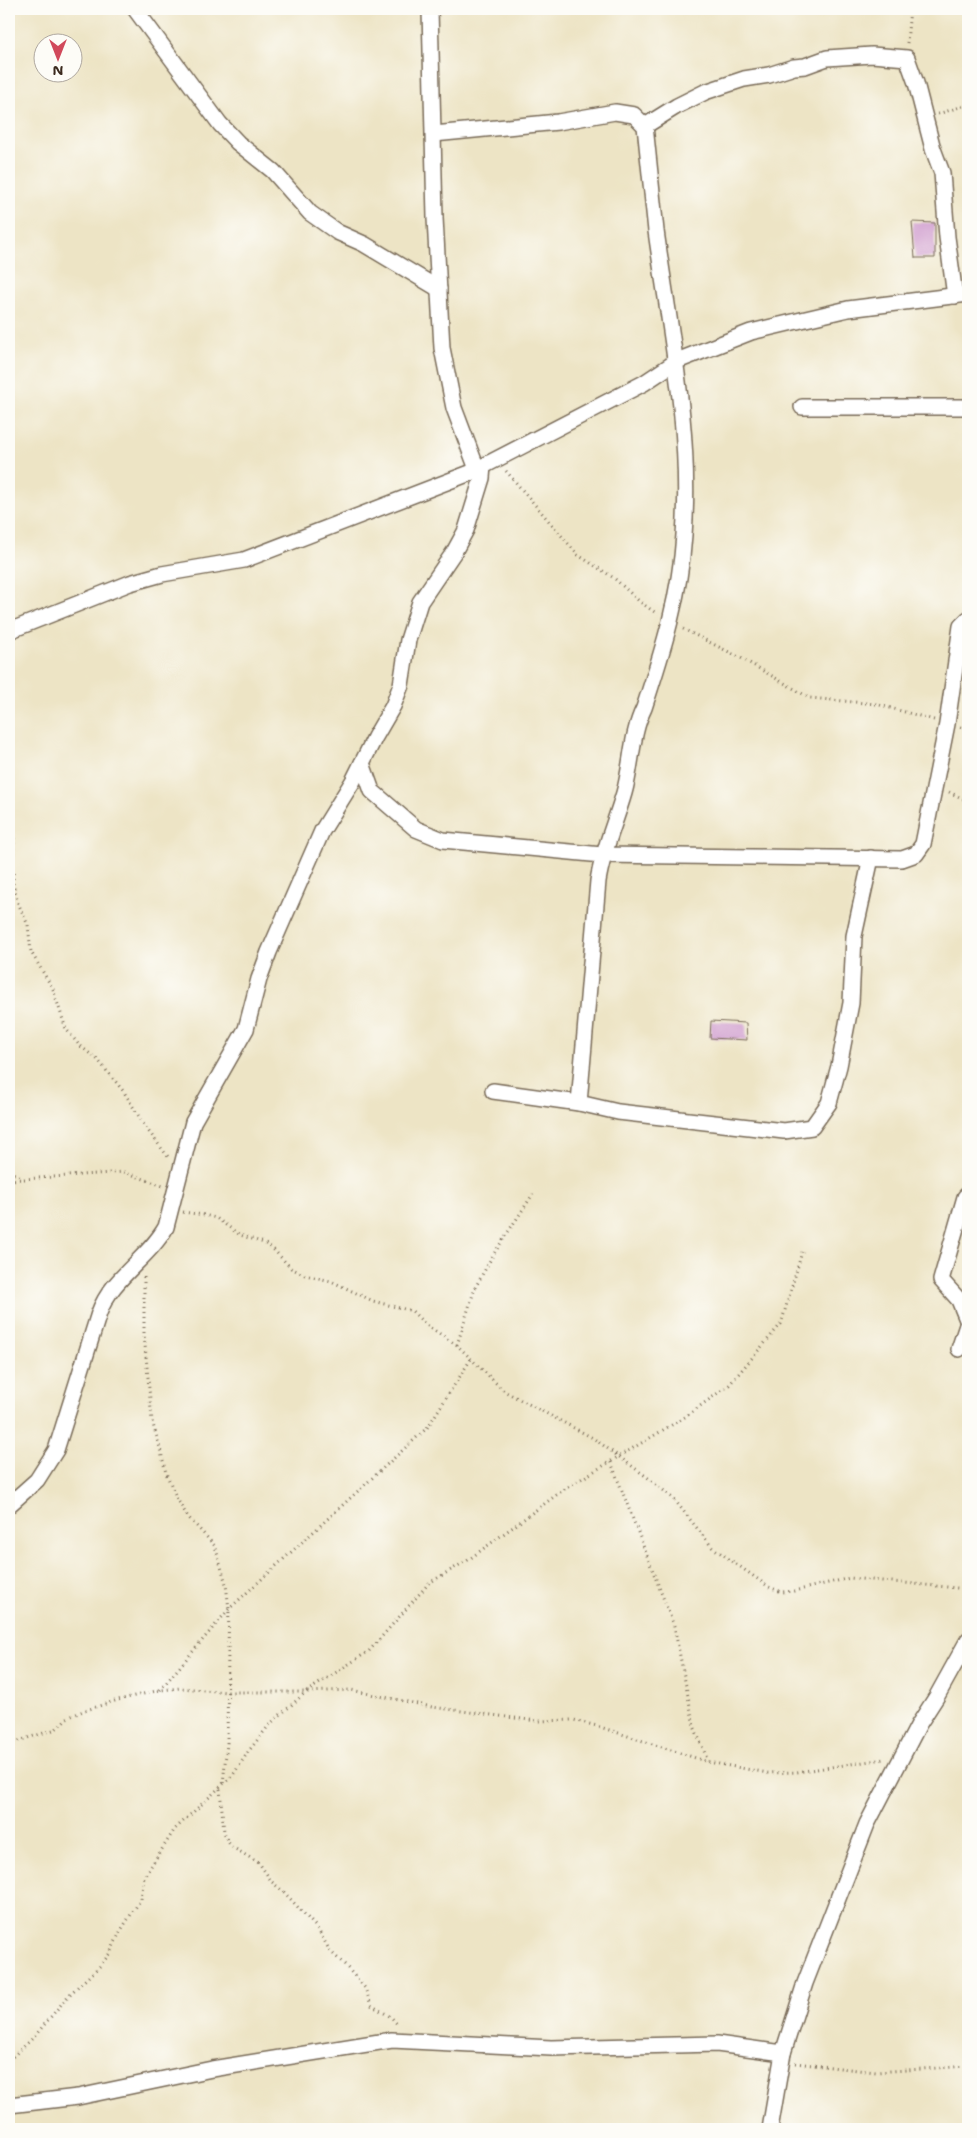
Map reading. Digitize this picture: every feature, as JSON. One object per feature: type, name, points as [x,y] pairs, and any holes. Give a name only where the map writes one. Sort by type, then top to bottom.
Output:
[{"type":"street","points":[[135,9],[220,124],[238,143],[273,172],[310,213],[337,232],[364,244],[439,289]]},
{"type":"street","points":[[9,1505],[37,1480],[56,1450],[99,1313],[107,1294],[146,1254],[166,1227],[193,1122],[246,1029],[259,979],[322,832],[362,763],[398,695],[408,640],[420,602],[454,552],[466,530],[482,478],[485,465],[454,408],[442,348],[430,9]]},
{"type":"street","points":[[9,631],[130,583],[162,574],[244,560],[485,465],[644,383],[676,361],[751,332],[848,309],[961,295],[947,237],[942,173],[907,58],[872,55],[827,58],[770,76],[744,79],[676,106],[645,126]]},
{"type":"street","points":[[434,134],[558,122],[616,112],[634,115],[645,126],[656,231],[680,390],[684,471],[684,535],[671,623],[644,708],[638,721],[624,792],[602,855],[598,881],[579,1103]]},
{"type":"street","points":[[802,407],[968,408]]},
{"type":"street","points":[[362,763],[372,791],[416,828],[443,840],[602,855],[902,858],[916,854],[923,844],[947,724],[961,626],[968,619]]},
{"type":"street","points":[[493,1091],[579,1103],[618,1112],[784,1131],[812,1127],[829,1103],[839,1066],[851,1003],[854,936],[871,858]]},
{"type":"street","points":[[958,1349],[968,1322],[959,1300],[941,1280],[965,1197],[968,1194]]},
{"type":"street","points":[[770,2129],[782,2058],[805,1984],[868,1824],[919,1724],[968,1640]]},
{"type":"street","points":[[9,2105],[78,2097],[212,2069],[392,2040],[551,2048],[717,2044],[782,2058]]},
{"type":"path","points":[[907,58],[910,9]]},
{"type":"path","points":[[925,120],[963,106],[968,106]]},
{"type":"path","points":[[485,465],[578,555],[614,578],[640,602],[671,623],[741,658],[810,698],[876,704],[947,724]]},
{"type":"path","points":[[935,786],[968,801]]},
{"type":"path","points":[[9,819],[14,831],[13,884],[28,925],[31,952],[53,989],[66,1028],[79,1045],[98,1060],[124,1092],[146,1128],[180,1173]]},
{"type":"path","points":[[9,1172],[24,1178]]},
{"type":"path","points":[[9,1180],[125,1172],[142,1176],[175,1191]]},
{"type":"path","points":[[457,1345],[475,1288],[493,1255],[533,1194]]},
{"type":"path","points":[[170,1211],[216,1218],[233,1232],[264,1243],[272,1248],[296,1272],[331,1280],[372,1301],[412,1311],[426,1325],[457,1345],[504,1391],[594,1438],[673,1498],[712,1547],[776,1590],[794,1591],[850,1578],[961,1590],[968,1589]]},
{"type":"path","points":[[9,2060],[29,2042],[68,1995],[110,1954],[121,1930],[141,1899],[144,1877],[175,1829],[233,1775],[270,1724],[306,1692],[369,1651],[429,1583],[468,1560],[566,1488],[685,1417],[729,1385],[781,1324],[802,1252]]},
{"type":"path","points":[[146,1254],[143,1294],[144,1326],[152,1421],[166,1473],[177,1499],[188,1517],[215,1546],[226,1584],[229,1610],[227,1743],[223,1784]]},
{"type":"path","points":[[160,1690],[229,1610],[427,1428],[471,1359]]},
{"type":"path","points":[[611,1462],[674,1626],[694,1726],[708,1762]]},
{"type":"path","points":[[9,1744],[19,1739],[56,1729],[68,1718],[83,1711],[160,1690],[181,1688],[227,1692],[306,1692],[350,1690],[432,1707],[537,1721],[574,1720],[708,1762],[768,1773],[797,1772],[904,1756]]},
{"type":"path","points":[[220,1789],[224,1832],[232,1847],[259,1863],[272,1882],[284,1892],[317,1928],[330,1951],[346,1965],[365,1988],[371,2006],[391,2017],[401,2028],[407,2041]]},
{"type":"path","points":[[782,2058],[876,2072],[968,2066]]},
{"type":"building","points":[[912,222],[935,223],[935,258],[915,258]]},
{"type":"building","points":[[711,1021],[746,1023],[747,1040],[710,1038]]}]
